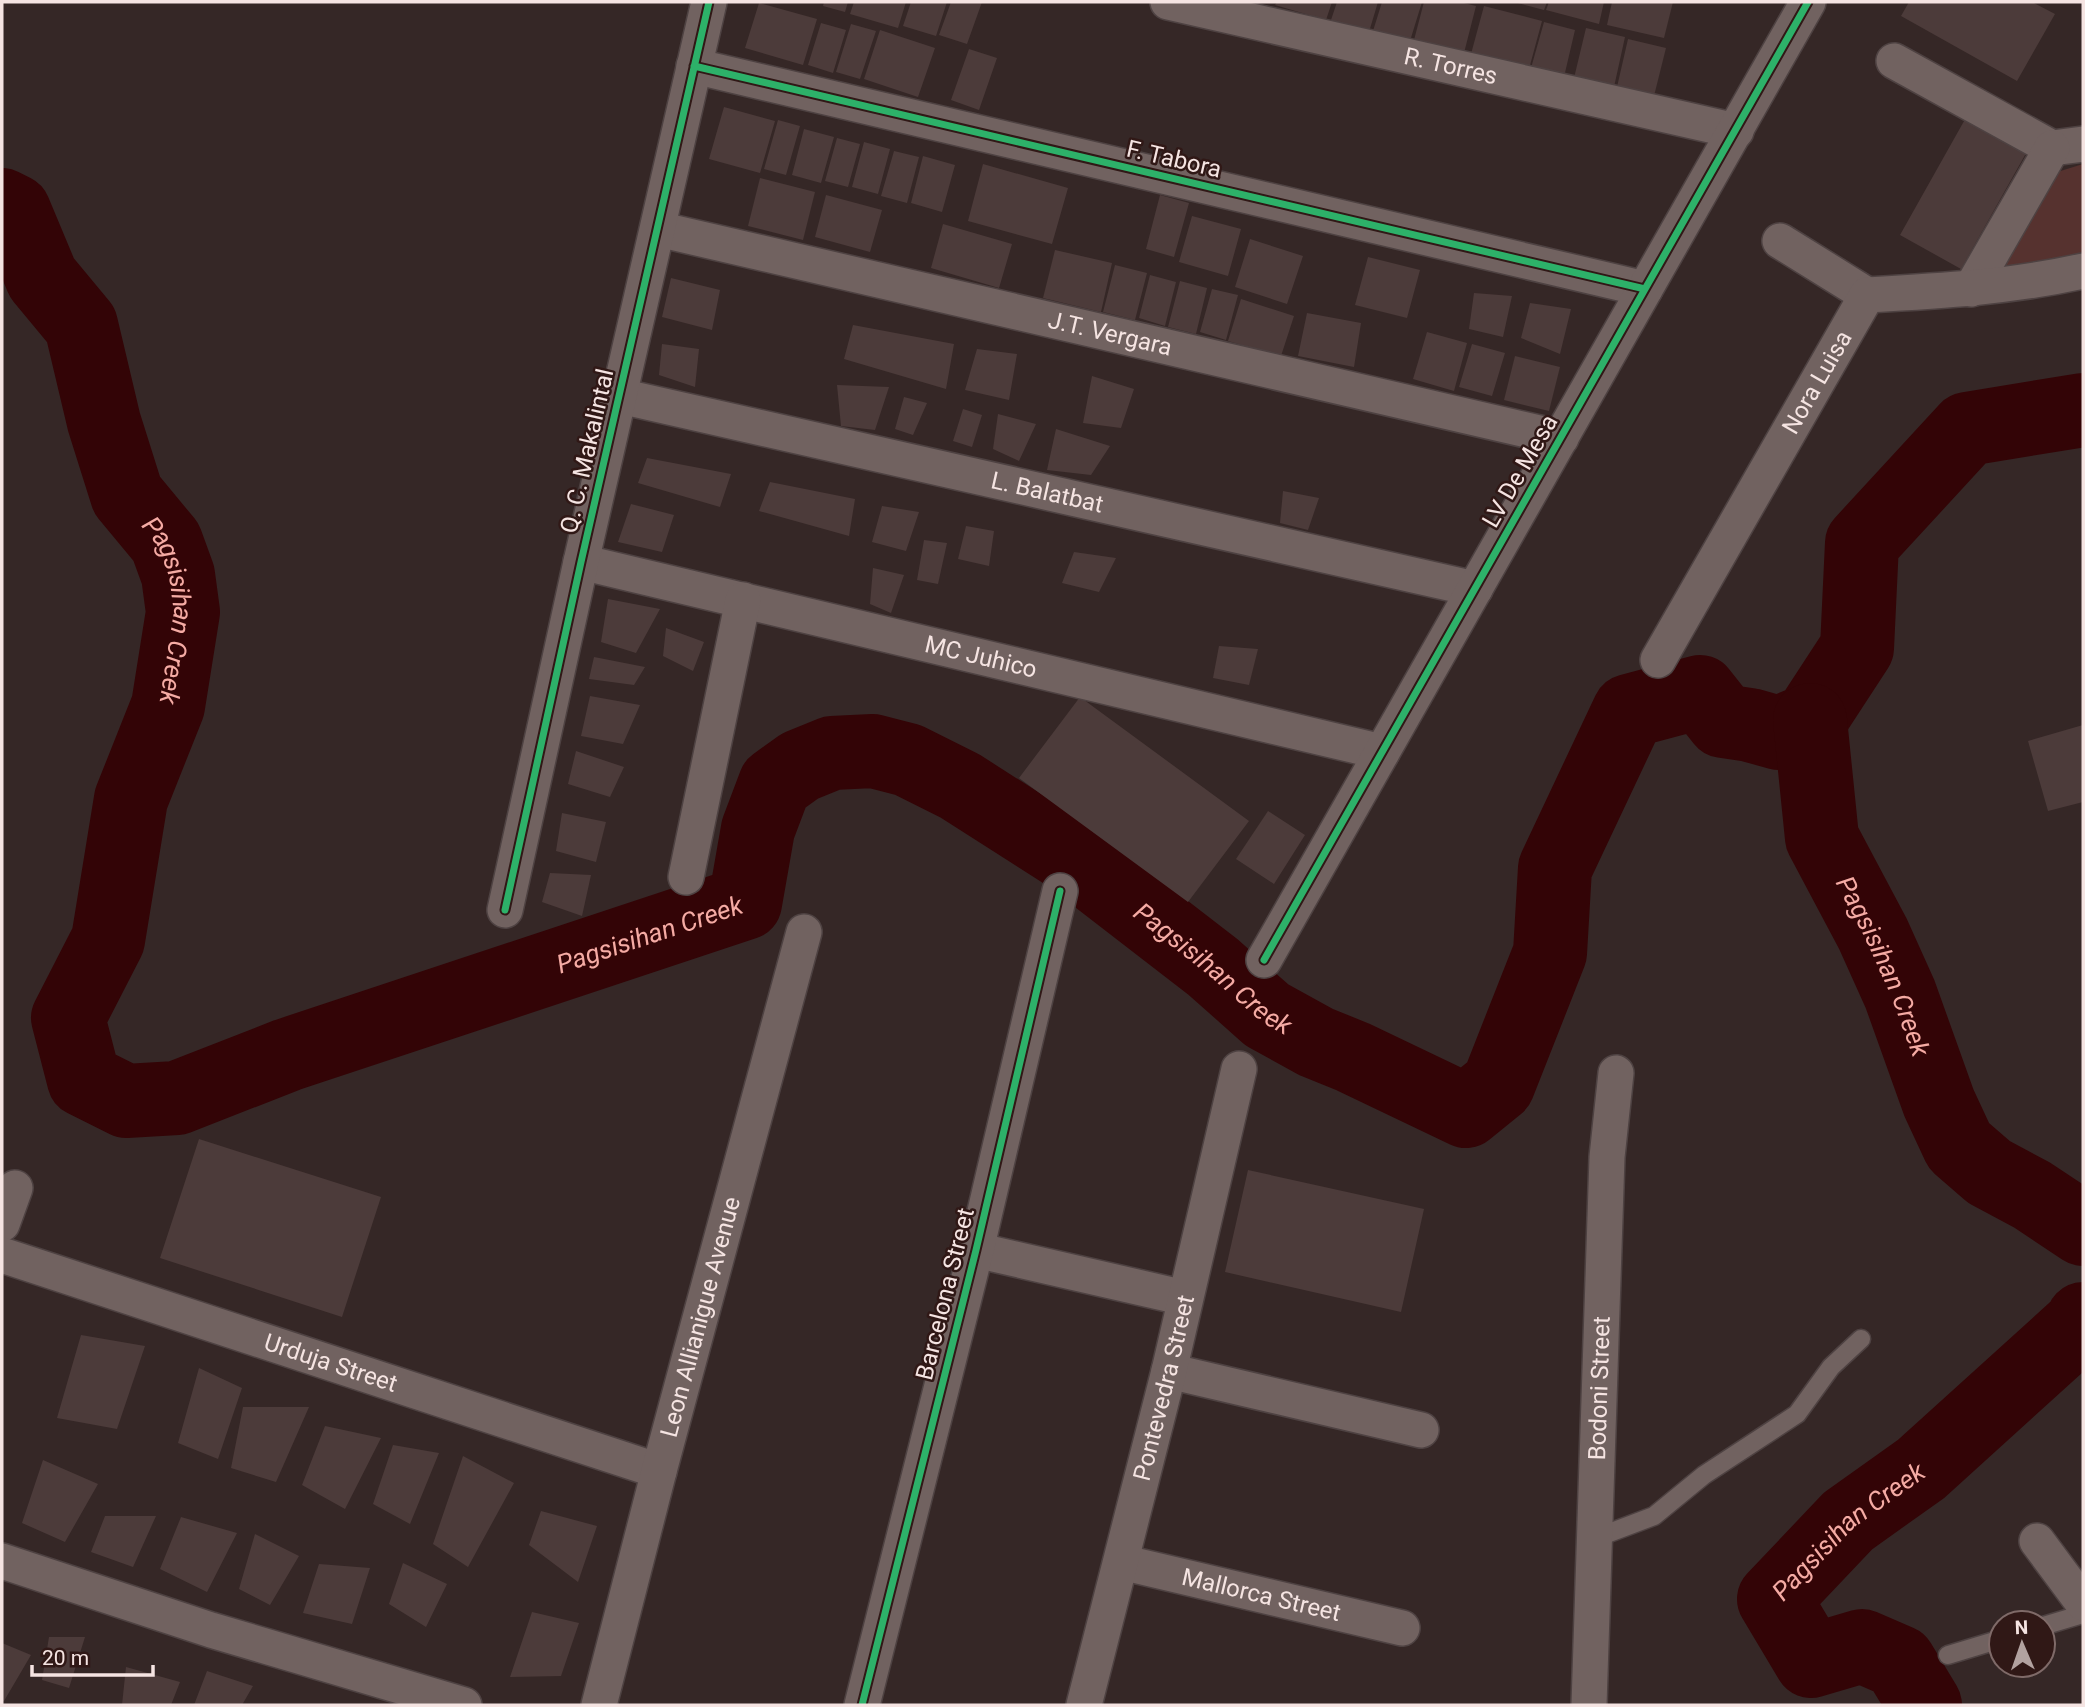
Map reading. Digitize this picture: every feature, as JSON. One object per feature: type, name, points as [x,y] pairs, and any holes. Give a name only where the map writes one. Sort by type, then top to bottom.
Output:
[{"type":"street","name":"Q. C. Makalintal","points":[[505,910],[581,562],[709,2]]},
{"type":"street","name":"R. Torres","points":[[1168,2],[1735,131]]},
{"type":"street","name":"LV De Mesa","points":[[1264,960],[1808,2]]},
{"type":"street","points":[[1894,61],[2067,146],[1971,289]]},
{"type":"street","name":"F. Tabora","points":[[694,66],[1645,289]]},
{"type":"street","name":"J.T. Vergara","points":[[658,229],[1561,438]]},
{"type":"street","points":[[1780,241],[1867,295],[1971,289],[2033,282],[2083,271]]},
{"type":"street","name":"Nora Luisa","points":[[1658,660],[1867,295]]},
{"type":"street","name":"L. Balatbat","points":[[620,396],[1475,589]]},
{"type":"street","name":"MC Juhico","points":[[581,562],[1382,752]]},
{"type":"street","points":[[686,877],[743,600]]},
{"type":"street","name":"Barcelona Street","points":[[862,1705],[976,1250],[1060,891]]},
{"type":"street","name":"Leon Allianigue Avenue","points":[[599,1705],[804,932]]},
{"type":"street","name":"Pontevedra Street","points":[[1084,1705],[1169,1371],[1239,1069]]},
{"type":"street","name":"Bodoni Street","points":[[1589,1705],[1607,1157],[1616,1073]]},
{"type":"street","points":[[2,1224],[15,1188]]},
{"type":"street","points":[[976,1250],[1185,1298]]},
{"type":"street","name":"Urduja Street","points":[[2,1255],[659,1471]]},
{"type":"street","points":[[1169,1371],[1421,1430]]},
{"type":"street","points":[[2037,1541],[2083,1603]]},
{"type":"street","points":[[2,1561],[211,1630],[464,1705]]},
{"type":"street","name":"Mallorca Street","points":[[1121,1562],[1402,1628]]},
{"type":"lane","points":[[1593,1539],[1654,1516],[1704,1475],[1797,1414],[1830,1367],[1861,1339]]},
{"type":"lane","points":[[2057,1622],[2083,1614]]},
{"type":"lane","points":[[1948,1655],[1987,1643]]},
{"type":"shaded area","points":[[2083,164],[2083,251],[2073,259],[2003,269],[2000,253],[2054,173]]},
{"type":"building","points":[[824,2],[848,2],[845,12],[823,6]]},
{"type":"building","points":[[854,2],[906,2],[898,28],[850,14]]},
{"type":"building","points":[[911,2],[947,2],[936,36],[903,26]]},
{"type":"building","points":[[951,2],[982,2],[967,44],[939,35]]},
{"type":"building","points":[[1277,2],[1332,2],[1326,20],[1275,5]]},
{"type":"building","points":[[1337,2],[1378,2],[1369,32],[1331,20]]},
{"type":"building","points":[[1382,2],[1422,2],[1410,41],[1373,31]]},
{"type":"building","points":[[1424,2],[1460,2],[1476,6],[1464,53],[1414,40]]},
{"type":"building","points":[[1514,2],[1547,2],[1544,10]]},
{"type":"building","points":[[1549,2],[1604,2],[1599,24],[1546,10]]},
{"type":"building","points":[[1612,2],[1673,2],[1664,38],[1607,25]]},
{"type":"building","points":[[1909,2],[2032,2],[2055,14],[2017,81],[1901,16]]},
{"type":"building","points":[[759,3],[817,19],[803,65],[745,48]]},
{"type":"building","points":[[1484,6],[1542,21],[1529,69],[1471,54]]},
{"type":"building","points":[[1544,22],[1575,30],[1564,77],[1531,68]]},
{"type":"building","points":[[821,23],[846,30],[833,73],[808,65]]},
{"type":"building","points":[[851,24],[876,31],[860,79],[836,72]]},
{"type":"building","points":[[1586,28],[1625,37],[1614,87],[1574,78]]},
{"type":"building","points":[[880,30],[935,48],[918,97],[864,79]]},
{"type":"building","points":[[1628,39],[1666,48],[1654,96],[1617,87]]},
{"type":"building","points":[[969,49],[997,58],[979,110],[951,100]]},
{"type":"building","points":[[724,107],[775,121],[760,173],[709,159]]},
{"type":"building","points":[[1968,114],[2029,148],[1961,269],[1900,235]]},
{"type":"building","points":[[778,120],[800,126],[786,175],[764,169]]},
{"type":"building","points":[[804,129],[834,137],[821,183],[792,175]]},
{"type":"building","points":[[837,138],[860,144],[848,187],[825,181]]},
{"type":"building","points":[[864,142],[890,149],[878,194],[852,187]]},
{"type":"building","points":[[894,151],[919,157],[907,203],[881,196]]},
{"type":"building","points":[[923,156],[955,165],[942,212],[911,203]]},
{"type":"building","points":[[983,164],[1068,188],[1052,244],[968,221]]},
{"type":"building","points":[[760,178],[815,192],[803,240],[748,226]]},
{"type":"building","points":[[826,195],[882,210],[870,252],[815,237]]},
{"type":"building","points":[[1160,195],[1189,203],[1174,257],[1146,249]]},
{"type":"building","points":[[1192,216],[1241,229],[1228,276],[1179,262]]},
{"type":"building","points":[[943,224],[1012,244],[999,288],[931,268]]},
{"type":"building","points":[[1250,239],[1303,256],[1287,304],[1235,287]]},
{"type":"building","points":[[1055,250],[1112,263],[1101,312],[1043,298]]},
{"type":"building","points":[[1368,257],[1420,270],[1407,318],[1355,305]]},
{"type":"building","points":[[1115,265],[1147,273],[1135,320],[1103,312]]},
{"type":"building","points":[[1150,275],[1176,282],[1165,326],[1139,318]]},
{"type":"building","points":[[671,278],[720,290],[712,330],[662,317]]},
{"type":"building","points":[[1180,281],[1207,288],[1196,334],[1168,327]]},
{"type":"building","points":[[1212,289],[1238,295],[1226,340],[1200,332]]},
{"type":"building","points":[[1474,293],[1512,296],[1503,337],[1469,329]]},
{"type":"building","points":[[1241,299],[1294,316],[1281,356],[1228,341]]},
{"type":"building","points":[[1530,303],[1571,309],[1560,354],[1521,338]]},
{"type":"building","points":[[1307,313],[1361,323],[1354,367],[1298,356]]},
{"type":"building","points":[[853,325],[954,344],[946,389],[844,359]]},
{"type":"building","points":[[1427,332],[1467,343],[1454,391],[1413,379]]},
{"type":"building","points":[[662,344],[699,349],[695,387],[659,375]]},
{"type":"building","points":[[1472,344],[1505,353],[1492,396],[1459,387]]},
{"type":"building","points":[[977,349],[1017,354],[1009,400],[965,390]]},
{"type":"building","points":[[1515,356],[1560,367],[1549,411],[1504,400]]},
{"type":"building","points":[[1092,376],[1134,389],[1121,428],[1083,423]]},
{"type":"building","points":[[837,385],[889,387],[875,430],[841,426]]},
{"type":"building","points":[[904,397],[927,403],[913,435],[895,429]]},
{"type":"building","points":[[963,409],[982,415],[972,447],[953,441]]},
{"type":"building","points":[[998,414],[1036,424],[1019,461],[993,449]]},
{"type":"building","points":[[1056,429],[1110,446],[1091,475],[1047,470]]},
{"type":"building","points":[[647,458],[731,474],[720,507],[638,483]]},
{"type":"building","points":[[770,482],[855,499],[849,536],[759,511]]},
{"type":"building","points":[[1283,491],[1319,498],[1308,530],[1280,523]]},
{"type":"building","points":[[631,504],[674,515],[662,552],[618,542]]},
{"type":"building","points":[[882,506],[919,512],[906,551],[872,542]]},
{"type":"building","points":[[966,526],[994,531],[989,566],[958,559]]},
{"type":"building","points":[[924,540],[947,543],[938,584],[917,580]]},
{"type":"building","points":[[1074,552],[1116,558],[1099,592],[1062,583]]},
{"type":"building","points":[[873,568],[904,575],[891,613],[870,604]]},
{"type":"building","points":[[608,599],[660,609],[636,653],[601,642]]},
{"type":"building","points":[[666,628],[704,642],[693,671],[663,656]]},
{"type":"building","points":[[1219,646],[1258,649],[1249,685],[1213,678]]},
{"type":"building","points":[[594,657],[645,667],[634,685],[589,679]]},
{"type":"building","points":[[590,696],[640,705],[623,744],[581,736]]},
{"type":"building","points":[[1080,697],[1249,821],[1188,902],[1019,778]]},
{"type":"building","points":[[2083,725],[2083,802],[2048,811],[2028,741]]},
{"type":"building","points":[[576,751],[624,767],[610,797],[568,784]]},
{"type":"building","points":[[1268,811],[1305,835],[1274,884],[1236,859]]},
{"type":"building","points":[[562,813],[606,822],[596,862],[556,851]]},
{"type":"building","points":[[550,873],[591,875],[582,916],[542,902]]},
{"type":"building","points":[[199,1139],[381,1197],[342,1317],[160,1258]]},
{"type":"building","points":[[1248,1170],[1424,1209],[1401,1312],[1225,1272]]},
{"type":"building","points":[[81,1335],[145,1346],[117,1429],[57,1418]]},
{"type":"building","points":[[199,1368],[242,1388],[218,1459],[178,1443]]},
{"type":"building","points":[[243,1407],[309,1407],[276,1482],[231,1468]]},
{"type":"building","points":[[325,1426],[381,1438],[345,1509],[302,1485]]},
{"type":"building","points":[[393,1445],[439,1453],[410,1524],[373,1504]]},
{"type":"building","points":[[463,1456],[514,1483],[468,1567],[433,1544]]},
{"type":"building","points":[[43,1460],[98,1484],[65,1542],[22,1523]]},
{"type":"building","points":[[541,1511],[597,1526],[578,1582],[529,1545]]},
{"type":"building","points":[[105,1516],[156,1516],[133,1567],[91,1552]]},
{"type":"building","points":[[181,1517],[237,1533],[207,1592],[160,1569]]},
{"type":"building","points":[[255,1534],[299,1556],[270,1605],[239,1589]]},
{"type":"building","points":[[403,1563],[447,1584],[426,1627],[389,1604]]},
{"type":"building","points":[[319,1564],[370,1568],[352,1624],[303,1613]]},
{"type":"building","points":[[532,1612],[579,1623],[561,1676],[510,1677]]},
{"type":"building","points":[[49,1637],[85,1637],[69,1688],[42,1680]]},
{"type":"building","points":[[2,1643],[31,1655],[4,1701],[2,1701]]},
{"type":"building","points":[[126,1667],[180,1682],[171,1705],[122,1705]]},
{"type":"building","points":[[207,1671],[253,1686],[242,1705],[194,1705]]},
{"type":"waterway","name":"Pagsisihan Creek","points":[[2,205],[14,211],[42,278],[81,325],[104,422],[127,495],[166,542],[178,575],[183,612],[168,706],[131,799],[108,940],[68,1018],[84,1080],[126,1101],[177,1098],[287,1055],[745,903],[758,829],[775,784],[800,766],[832,753],[873,751],[908,760],[960,786],[1068,855],[1213,967],[1267,1015],[1316,1042],[1466,1111],[1498,1085],[1550,953],[1555,868],[1629,711],[1700,692],[1723,721],[1779,733],[1810,720],[1857,648],[1862,543],[1967,429],[2083,410]]},
{"type":"waterway","name":"Pagsisihan Creek","points":[[1810,720],[1822,838],[1873,934],[1900,994],[1939,1103],[1959,1146],[1989,1172],[2032,1195],[2083,1229]]},
{"type":"waterway","name":"Pagsisihan Creek","points":[[1925,1705],[1899,1662],[1862,1646],[1811,1661],[1774,1599],[1848,1521],[1921,1469],[2081,1324],[2083,1319]]},
{"type":"cycle path","points":[[505,910],[581,562],[709,2]]},
{"type":"cycle path","points":[[1264,960],[1808,2]]},
{"type":"cycle path","points":[[694,66],[1645,289]]},
{"type":"cycle path","points":[[862,1705],[976,1250],[1060,891]]}]
